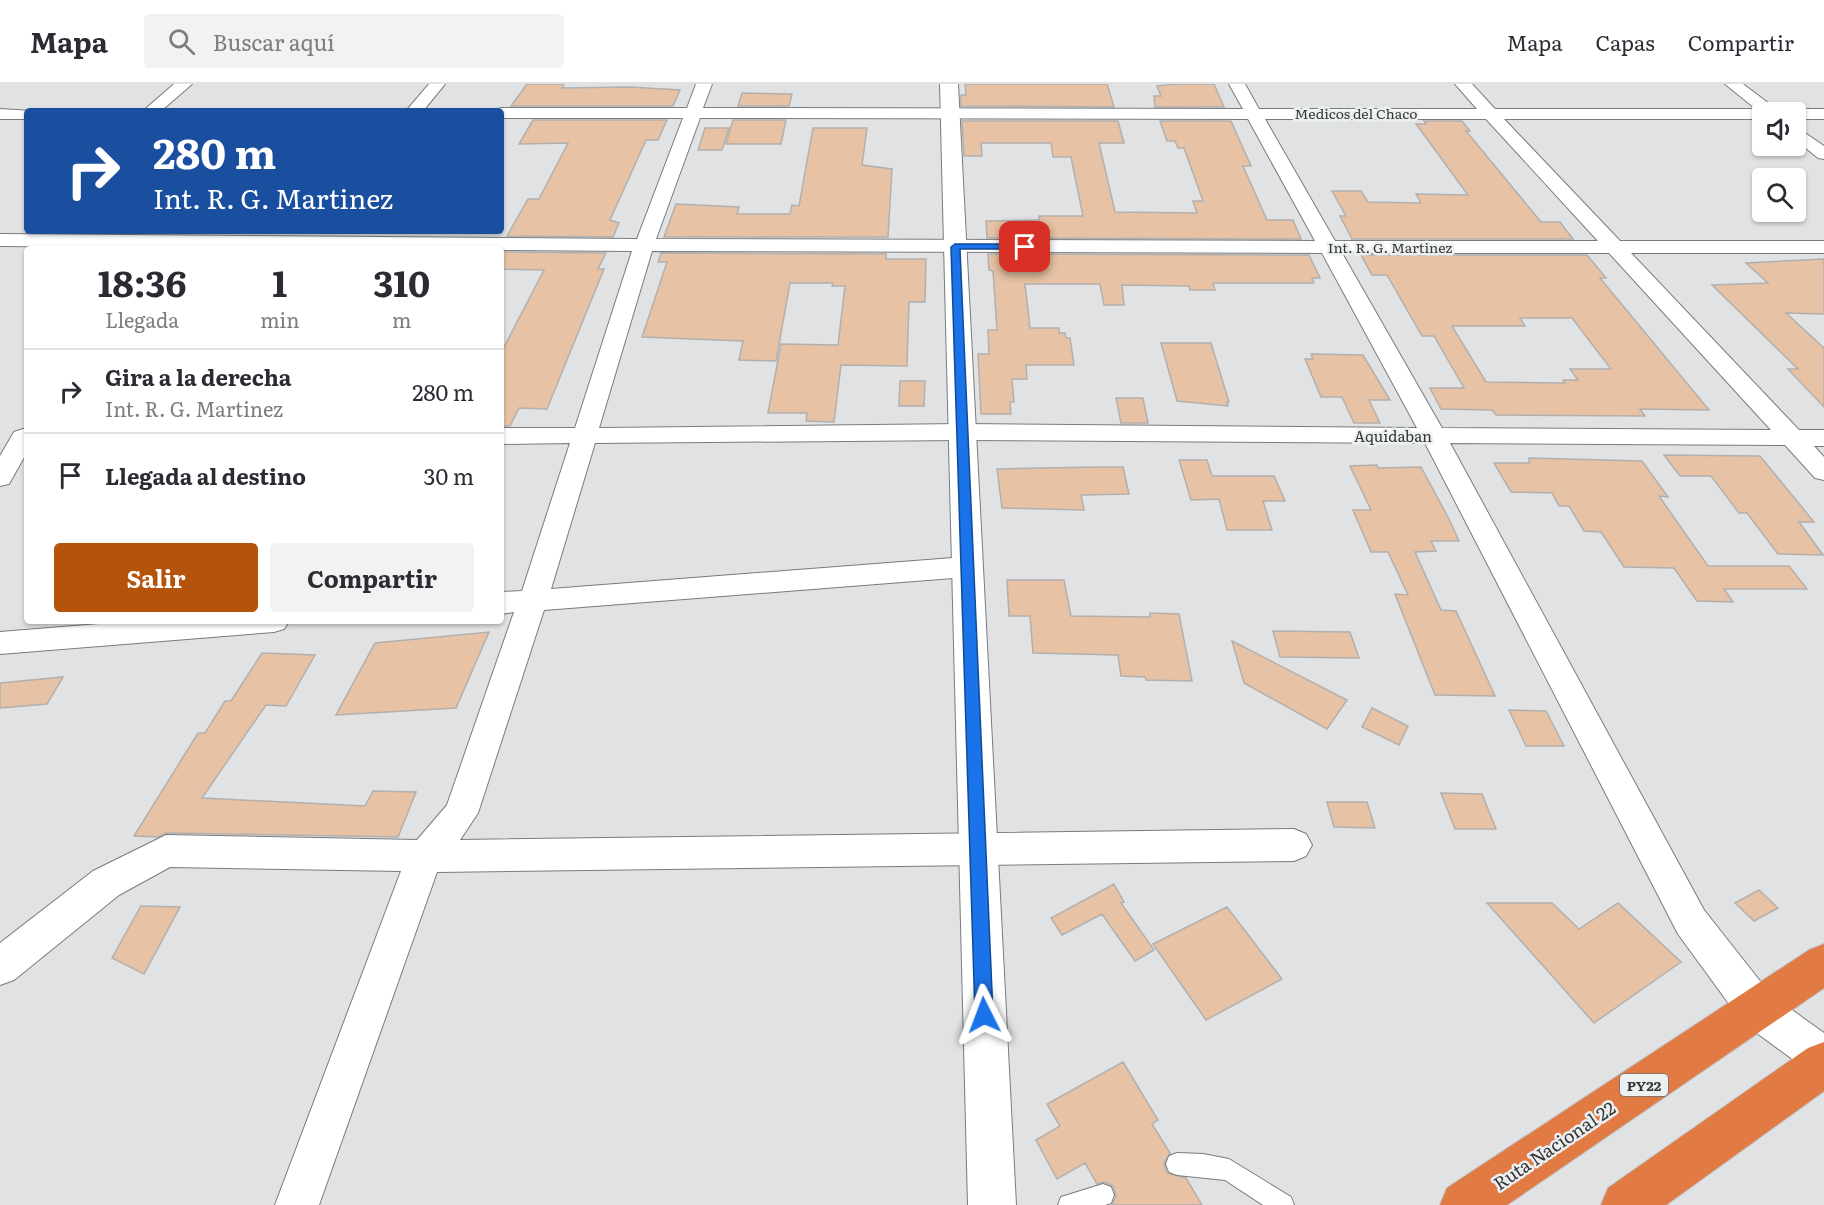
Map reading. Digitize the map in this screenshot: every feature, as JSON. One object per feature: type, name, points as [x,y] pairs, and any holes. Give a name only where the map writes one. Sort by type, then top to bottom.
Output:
[{"type":"highway","name":"Ruta Nacional 22","points":[[1464,1205],[1824,964]]},
{"type":"highway","points":[[1624,1205],[1824,1064]]},
{"type":"street","points":[[155,108],[184,84]]},
{"type":"street","points":[[417,108],[437,84]]},
{"type":"street","points":[[297,1205],[424,856],[461,813],[517,601],[582,435],[644,245],[704,84]]},
{"type":"street","points":[[1237,84],[1434,436],[1691,922],[1757,1009],[1824,1058]]},
{"type":"street","points":[[1463,84],[1824,472]]},
{"type":"street","points":[[1733,84],[1757,102]]},
{"type":"street","points":[[950,99],[976,849],[992,1205]]},
{"type":"street","name":"Medicos del Chaco","points":[[504,113],[693,113],[950,99],[1252,113],[1752,114]]},
{"type":"street","points":[[0,114],[24,114]]},
{"type":"street","points":[[1806,114],[1824,114]]},
{"type":"street","points":[[1806,140],[1824,154]]},
{"type":"street","points":[[0,241],[24,220]]},
{"type":"street","name":"Int. R. G. Martinez","points":[[0,241],[302,237],[327,246],[1824,247]]},
{"type":"street","name":"Aquidaban","points":[[504,436],[962,432],[1824,438]]},
{"type":"street","points":[[0,478],[17,437]]},
{"type":"street","points":[[517,601],[966,567]]},
{"type":"street","points":[[0,643],[237,624]]},
{"type":"street","points":[[0,967],[106,883],[165,850],[424,856],[1294,845]]},
{"type":"lane","points":[[1177,1164],[1229,1170],[1283,1205]]},
{"type":"lane","points":[[1069,1205],[1103,1195]]},
{"type":"building","points":[[527,84],[564,84],[562,88],[630,87],[680,90],[673,106],[511,106]]},
{"type":"building","points":[[965,84],[1107,84],[1114,107],[961,106],[961,95],[966,95]]},
{"type":"building","points":[[1214,84],[1224,107],[1155,107],[1154,96],[1161,96],[1157,86]]},
{"type":"building","points":[[742,93],[792,94],[789,106],[738,106]]},
{"type":"building","points":[[533,120],[667,120],[658,140],[646,140],[610,220],[619,223],[613,237],[507,236],[528,199],[539,199],[568,143],[519,144]]},
{"type":"building","points":[[733,120],[786,120],[781,144],[726,144]]},
{"type":"building","points":[[962,121],[1118,121],[1124,143],[1099,143],[1115,212],[1197,213],[1193,201],[1203,201],[1184,148],[1178,148],[1175,141],[1167,141],[1160,121],[1231,121],[1251,166],[1243,166],[1267,220],[1293,220],[1301,239],[987,238],[986,221],[1039,220],[1039,216],[1083,216],[1071,157],[1053,157],[1051,143],[981,143],[982,156],[964,156]]},
{"type":"building","points":[[1424,121],[1462,121],[1470,131],[1466,131],[1541,222],[1560,222],[1573,239],[1352,239],[1340,216],[1346,216],[1332,191],[1361,191],[1368,202],[1421,203],[1416,194],[1468,195],[1416,124],[1426,124]]},
{"type":"building","points":[[705,128],[729,128],[722,150],[698,150]]},
{"type":"building","points":[[813,128],[867,128],[862,165],[892,169],[888,237],[664,237],[676,204],[739,207],[737,214],[790,214],[792,205],[799,206]]},
{"type":"building","points":[[504,252],[606,253],[598,269],[604,269],[547,409],[519,408],[510,426],[504,426],[504,347],[544,270],[504,269]]},
{"type":"building","points":[[661,253],[886,254],[886,259],[926,259],[925,302],[909,302],[907,366],[841,365],[834,422],[806,421],[807,413],[768,413],[781,344],[838,345],[845,286],[832,286],[833,283],[790,283],[776,361],[739,360],[743,341],[642,337],[667,262],[658,262]]},
{"type":"building","points":[[988,254],[1309,255],[1320,278],[1312,278],[1314,283],[1213,283],[1215,290],[1190,290],[1189,286],[1122,285],[1124,305],[1104,305],[1100,284],[1025,284],[1030,328],[1059,328],[1059,333],[1065,333],[1066,338],[1070,338],[1074,365],[1026,365],[1027,379],[1012,379],[1014,402],[1010,402],[1011,414],[981,414],[978,354],[989,354],[988,330],[997,330],[993,271],[989,270]]},
{"type":"building","points":[[1361,255],[1587,255],[1606,278],[1600,278],[1709,410],[1640,409],[1645,416],[1496,415],[1492,410],[1441,409],[1430,388],[1464,388],[1434,336],[1422,336],[1387,275],[1372,275]],"holes":[[[1520,318],[1572,318],[1611,369],[1570,369],[1578,380],[1563,380],[1565,383],[1486,382],[1452,326],[1525,326]]]},
{"type":"building","points":[[1824,259],[1824,314],[1786,313],[1824,348],[1824,407],[1788,369],[1798,369],[1712,285],[1768,283],[1746,263]]},
{"type":"building","points":[[1161,343],[1211,343],[1229,402],[1227,402],[1228,406],[1177,401]]},
{"type":"building","points":[[1311,354],[1363,355],[1390,400],[1369,400],[1380,423],[1354,423],[1342,397],[1321,397],[1305,359],[1313,359]]},
{"type":"building","points":[[900,381],[925,381],[924,406],[899,406]]},
{"type":"building","points":[[1116,398],[1143,398],[1148,423],[1121,423]]},
{"type":"building","points":[[1664,455],[1760,456],[1814,522],[1799,522],[1823,555],[1778,554],[1747,513],[1739,513],[1711,476],[1680,476]]},
{"type":"building","points":[[1529,458],[1642,461],[1668,497],[1659,496],[1708,566],[1789,566],[1807,589],[1724,589],[1733,602],[1697,601],[1674,568],[1624,567],[1601,532],[1584,531],[1569,506],[1559,506],[1552,493],[1511,492],[1494,463],[1529,463]]},
{"type":"building","points":[[1179,460],[1207,460],[1212,476],[1274,476],[1285,501],[1263,501],[1272,530],[1227,530],[1219,499],[1191,500]]},
{"type":"building","points":[[1377,465],[1378,468],[1421,467],[1449,519],[1459,541],[1431,541],[1436,551],[1415,552],[1441,610],[1456,611],[1495,696],[1435,695],[1395,594],[1408,595],[1388,552],[1371,552],[1353,510],[1371,510],[1350,466]]},
{"type":"building","points":[[1123,467],[1129,494],[1081,495],[1084,510],[1002,508],[997,469]]},
{"type":"building","points":[[1007,580],[1064,580],[1071,616],[1150,617],[1150,613],[1179,614],[1192,681],[1146,680],[1145,677],[1121,676],[1118,655],[1033,653],[1030,616],[1009,616]]},
{"type":"building","points":[[1273,631],[1350,632],[1359,658],[1280,657]]},
{"type":"building","points":[[489,632],[456,708],[336,715],[375,643]]},
{"type":"building","points":[[1232,641],[1347,700],[1327,729],[1244,683]]},
{"type":"building","points":[[262,653],[315,655],[286,706],[266,705],[202,798],[365,806],[373,791],[416,792],[398,837],[166,833],[158,837],[134,836],[198,733],[205,733],[225,701],[231,701]]},
{"type":"building","points":[[63,677],[47,704],[0,708],[0,683]]},
{"type":"building","points":[[1372,708],[1408,726],[1399,745],[1362,727]]},
{"type":"building","points":[[1509,710],[1546,711],[1564,746],[1526,746]]},
{"type":"building","points":[[1441,793],[1482,794],[1496,829],[1455,829]]},
{"type":"building","points":[[1327,802],[1367,802],[1375,828],[1334,827]]},
{"type":"building","points":[[1114,884],[1124,902],[1121,903],[1154,950],[1135,961],[1102,914],[1062,935],[1051,918]]},
{"type":"building","points":[[1759,890],[1778,908],[1754,921],[1735,903]]},
{"type":"building","points":[[1487,903],[1552,903],[1579,929],[1618,903],[1681,962],[1594,1023]]},
{"type":"building","points":[[141,906],[180,907],[144,974],[112,958]]},
{"type":"building","points":[[1227,907],[1282,979],[1206,1020],[1153,944]]},
{"type":"building","points":[[1123,1062],[1158,1120],[1152,1124],[1170,1153],[1164,1163],[1167,1173],[1186,1178],[1202,1205],[1112,1205],[1116,1196],[1113,1186],[1104,1182],[1097,1184],[1085,1163],[1057,1179],[1036,1140],[1060,1126],[1047,1104]]},
{"type":"route","points":[[984,1015],[955,247],[1025,247]]}]
